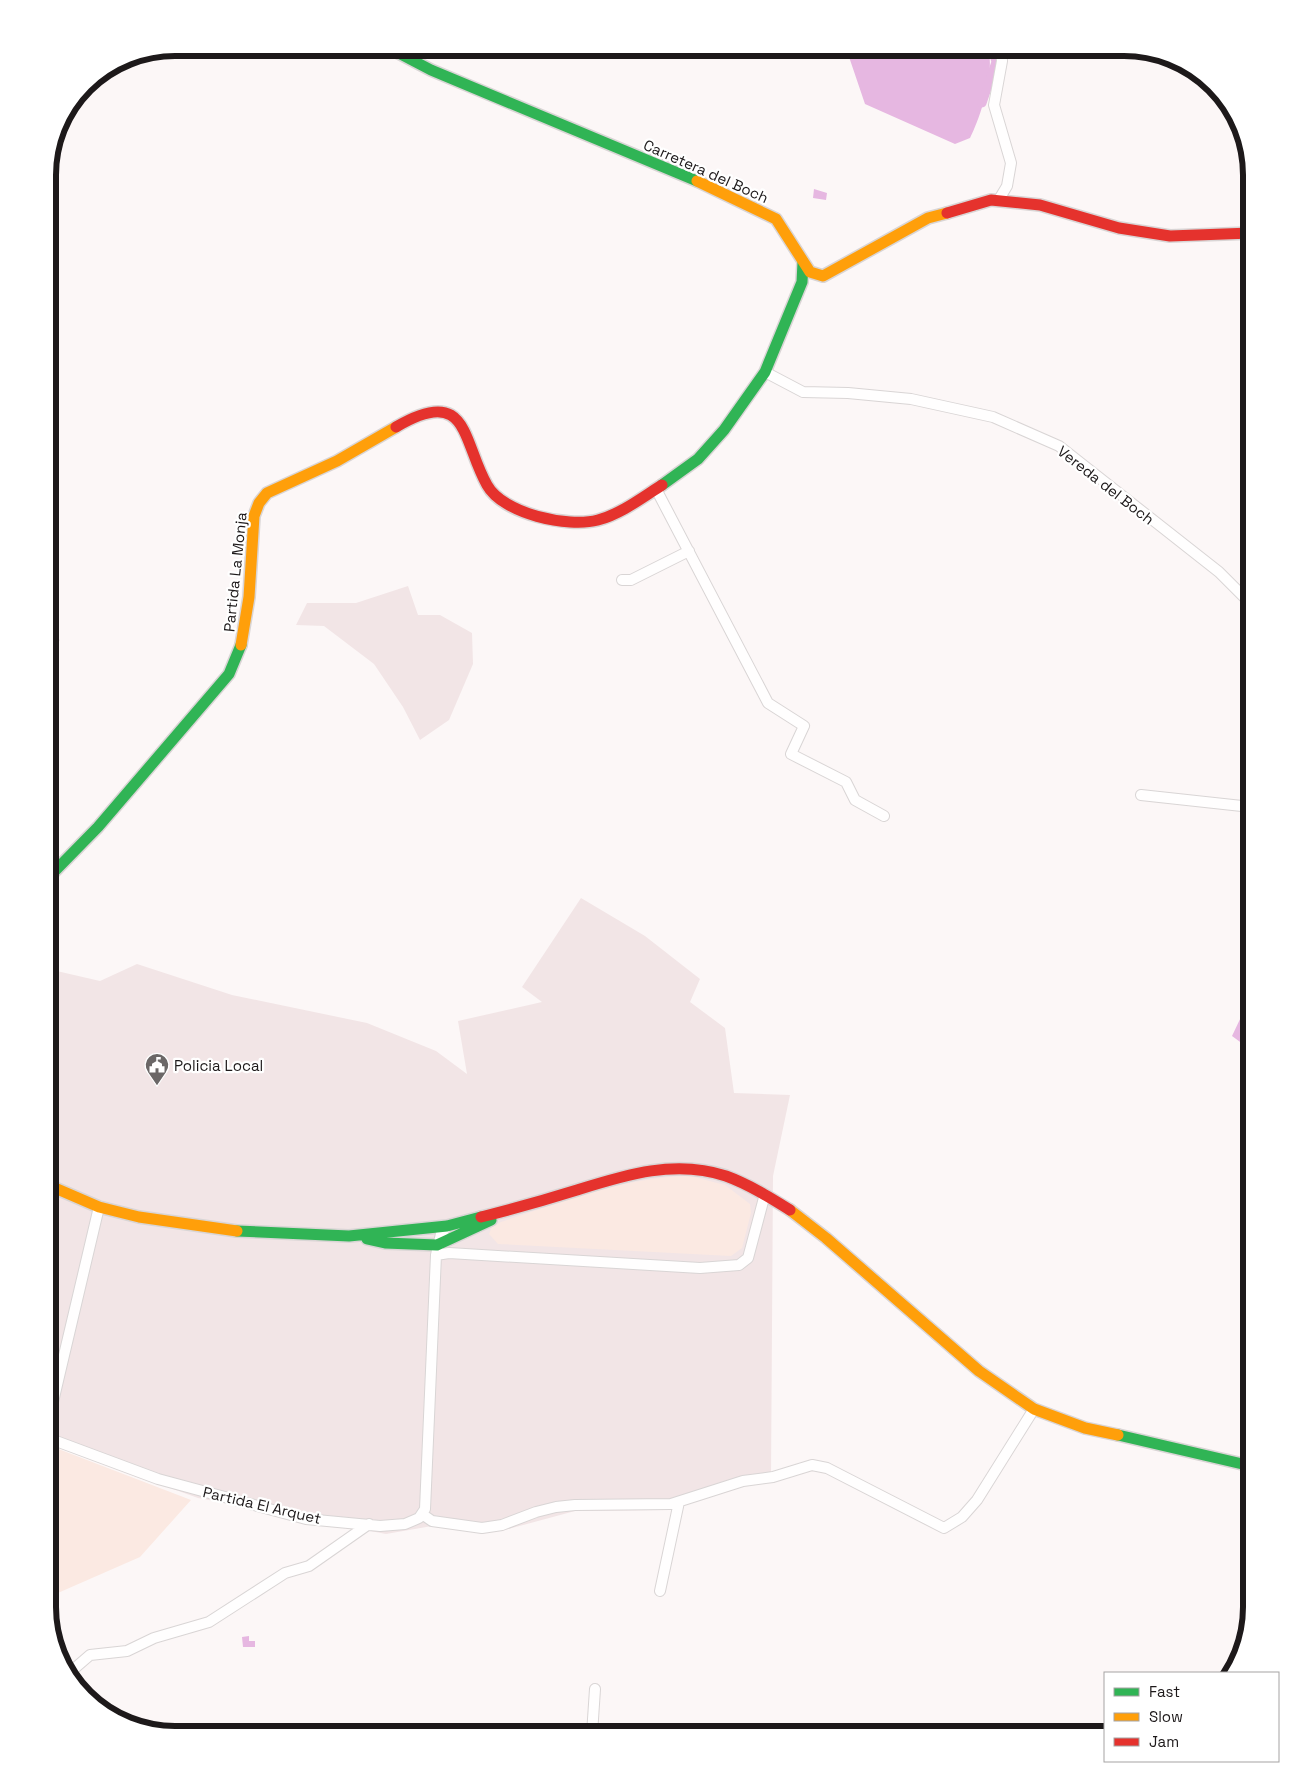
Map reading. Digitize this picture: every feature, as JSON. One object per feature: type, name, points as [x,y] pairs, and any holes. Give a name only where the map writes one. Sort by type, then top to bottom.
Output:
[{"type":"street","name":"Carretera del Boch","points":[[406,57],[431,70],[723,192],[776,219],[810,272],[823,276],[928,218],[990,200],[1040,205],[1119,228],[1170,236],[1243,233]]},
{"type":"street","points":[[998,201],[1007,186],[1011,163],[994,105],[1002,57]]},
{"type":"street","name":"Partida La Monja","points":[[57,869],[98,827],[229,674],[239,656],[245,630],[254,516],[258,503],[267,493],[337,461],[404,422],[426,412],[444,413],[458,421],[467,434],[480,472],[487,486],[499,499],[512,508],[525,513],[575,523],[599,520],[656,489],[698,459],[724,430],[765,372],[802,282],[803,262]]},
{"type":"street","name":"Vereda del Boch","points":[[765,372],[803,392],[848,393],[911,399],[993,416],[1059,446],[1219,572],[1243,595]]},
{"type":"street","points":[[656,489],[768,703],[804,726],[791,754],[846,782],[855,800],[884,816]]},
{"type":"street","points":[[622,580],[631,580],[688,551]]},
{"type":"street","points":[[1141,795],[1243,806]]},
{"type":"street","points":[[349,1236],[447,1226],[510,1210],[630,1174],[666,1168],[698,1170],[725,1176],[765,1194],[791,1211],[826,1238],[979,1371],[1034,1409],[1086,1428],[1243,1464]]},
{"type":"street","points":[[56,1189],[99,1207],[139,1217],[220,1230],[349,1236],[449,1253],[700,1268],[739,1265],[748,1258],[765,1194]]},
{"type":"street","points":[[56,1388],[99,1207]]},
{"type":"street","points":[[437,1250],[510,1210]]},
{"type":"street","points":[[447,1226],[441,1234],[437,1250],[425,1509],[422,1514],[432,1521],[482,1528],[502,1525],[536,1512],[556,1507],[575,1505],[652,1505],[679,1502],[743,1481],[773,1477],[812,1465],[827,1468],[944,1528],[962,1517],[976,1500],[1034,1409]]},
{"type":"street","name":"Partida El Arquet","points":[[56,1441],[158,1480],[306,1519],[369,1524],[405,1524],[419,1518],[422,1514]]},
{"type":"street","points":[[660,1591],[679,1502]]},
{"type":"street","points":[[74,1669],[90,1655],[127,1651],[154,1638],[209,1622],[285,1573],[309,1566],[369,1524]]},
{"type":"street","points":[[593,1725],[595,1689]]},
{"type":"shaded area","points":[[849,57],[990,57],[986,94],[978,118],[970,138],[955,144],[865,104]]},
{"type":"shaded area","points":[[814,189],[827,193],[826,200],[813,198]]},
{"type":"shaded area","points":[[408,586],[418,615],[440,615],[472,633],[473,664],[449,720],[420,740],[403,707],[374,664],[324,626],[296,625],[307,603],[356,603]]},
{"type":"shaded area","points":[[581,898],[645,936],[700,979],[690,1002],[725,1028],[734,1093],[790,1095],[773,1176],[771,1477],[666,1510],[575,1511],[501,1531],[432,1526],[386,1534],[198,1498],[56,1447],[56,971],[100,981],[137,964],[232,995],[367,1023],[436,1051],[467,1074],[458,1021],[542,1002],[522,987]]},
{"type":"shaded area","points":[[1243,1013],[1243,1044],[1232,1036]]},
{"type":"shaded area","points":[[690,1176],[725,1185],[750,1204],[751,1213],[742,1248],[731,1256],[498,1244],[489,1234],[492,1227],[501,1222],[594,1192],[666,1177]]},
{"type":"shaded area","points":[[56,1448],[191,1500],[140,1557],[56,1594]]},
{"type":"shaded area","points":[[249,1636],[249,1641],[255,1641],[255,1647],[243,1647],[242,1637]]},
{"type":"waterway","points":[[982,103],[996,62],[995,57]]},
{"type":"traffic: fast","points":[[406,57],[431,70],[697,181]]},
{"type":"traffic: fast","points":[[662,485],[698,459],[724,430],[765,372],[802,282],[803,262]]},
{"type":"traffic: fast","points":[[57,869],[98,827],[229,674],[241,645]]},
{"type":"traffic: fast","points":[[237,1231],[349,1236],[447,1226],[481,1217]]},
{"type":"traffic: fast","points":[[367,1239],[385,1243],[437,1245],[491,1220]]},
{"type":"traffic: fast","points":[[1118,1435],[1243,1464]]},
{"type":"traffic: slow","points":[[697,181],[776,219],[810,272],[823,276],[928,218],[947,213]]},
{"type":"traffic: slow","points":[[241,645],[249,597],[254,516],[259,503],[267,493],[337,461],[396,427]]},
{"type":"traffic: slow","points":[[56,1189],[99,1207],[139,1217],[237,1231]]},
{"type":"traffic: slow","points":[[790,1210],[826,1238],[979,1371],[1034,1409],[1085,1428],[1118,1435]]},
{"type":"traffic: jam","points":[[947,213],[991,200],[1040,205],[1119,228],[1170,236],[1243,233]]},
{"type":"traffic: jam","points":[[396,427],[420,415],[438,412],[450,415],[459,423],[487,485],[495,495],[521,511],[554,520],[570,522],[598,520],[632,505],[662,485]]},
{"type":"traffic: jam","points":[[481,1217],[632,1174],[669,1169],[707,1171],[726,1176],[750,1187],[790,1210]]},
{"type":"place","name":"Policia Local","points":[[157,1086]]}]
